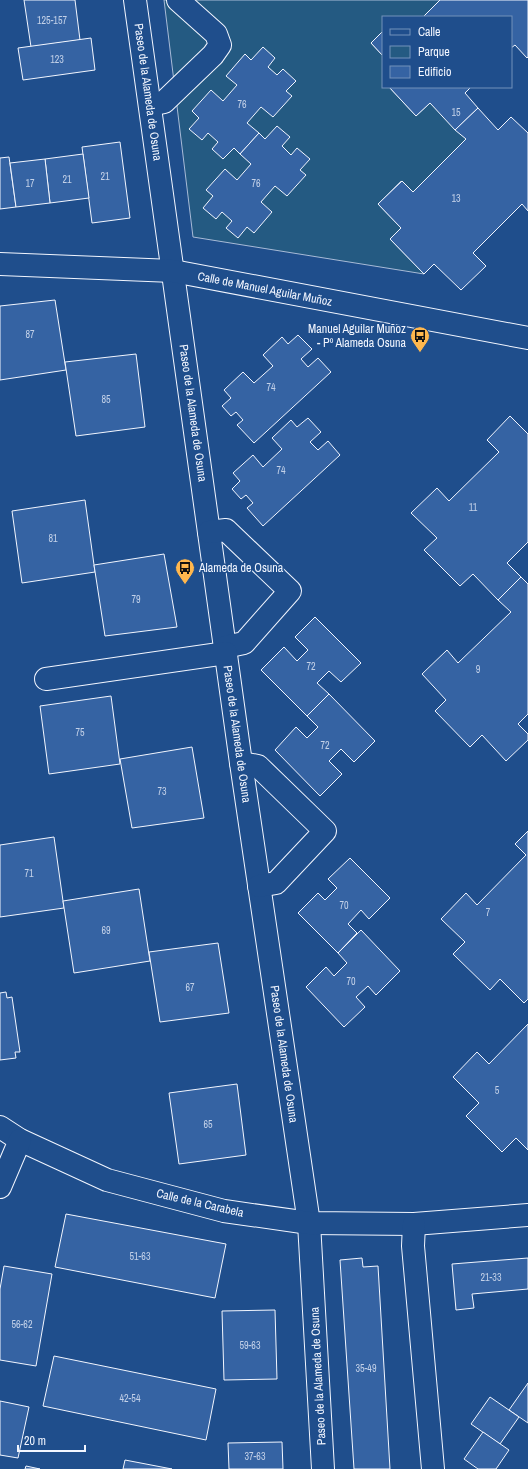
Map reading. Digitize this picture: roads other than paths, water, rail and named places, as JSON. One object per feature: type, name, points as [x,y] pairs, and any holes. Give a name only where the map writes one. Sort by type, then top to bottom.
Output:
[{"type":"street","name":"Paseo de la Alameda de Osuna","points":[[135,0],[241,763],[309,1223],[323,1469]]},
{"type":"street","points":[[150,105],[164,102],[213,55],[220,45],[216,34],[178,0]]},
{"type":"street","name":"Calle de Manuel Aguilar Muñoz","points":[[0,264],[173,271],[528,338]]},
{"type":"street","points":[[46,679],[226,650],[244,643],[290,591],[226,530],[209,532]]},
{"type":"street","points":[[241,763],[258,766],[326,831],[276,883],[259,886]]},
{"type":"street","name":"Calle de la Carabela","points":[[0,1128],[20,1140],[107,1180],[224,1211],[309,1223],[414,1224],[528,1215]]},
{"type":"street","points":[[0,1187],[20,1140]]},
{"type":"street","points":[[414,1224],[413,1246],[433,1469]]},
{"type":"place","name":"Manuel Aguilar Muñoz - Pº Alameda Osuna","points":[[420,353]]},
{"type":"place","name":"Alameda de Osuna","points":[[185,585]]}]
